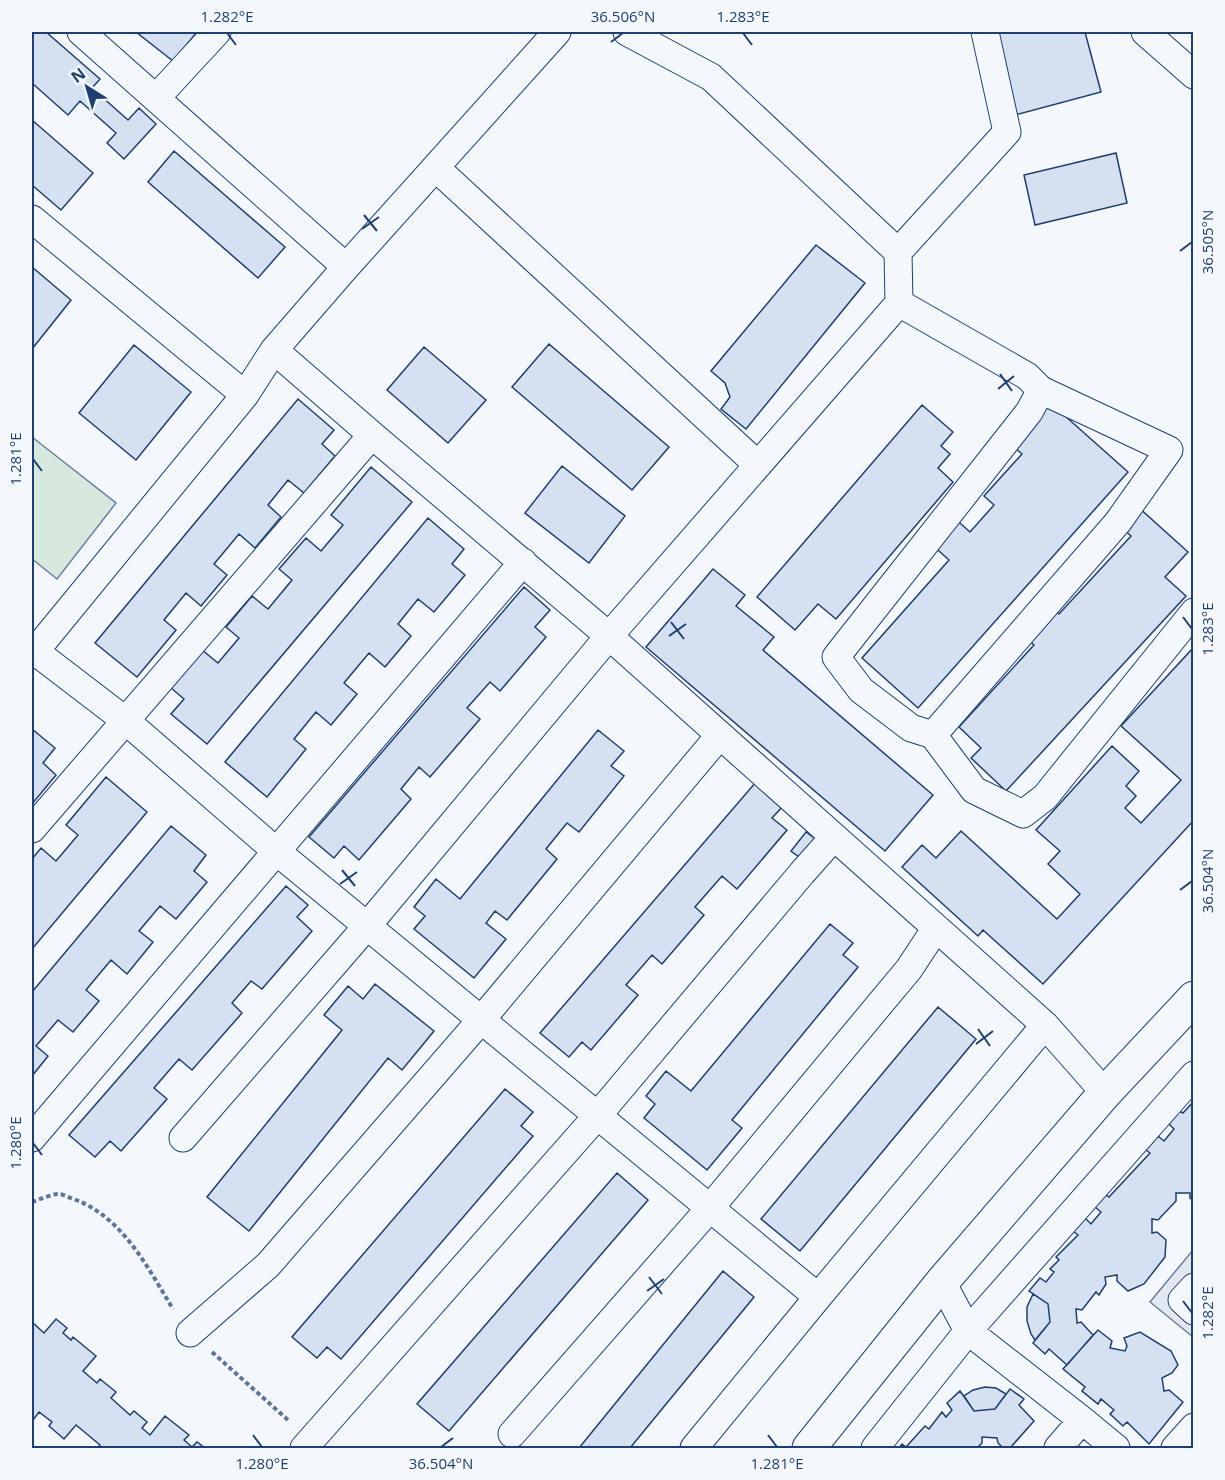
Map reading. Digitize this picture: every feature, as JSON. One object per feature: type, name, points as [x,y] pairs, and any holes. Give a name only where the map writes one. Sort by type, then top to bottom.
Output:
[{"type":"main road","points":[[809,1449],[942,1282],[1105,1093],[1194,998]]},
{"type":"street","points":[[81,32],[346,267]]},
{"type":"street","points":[[156,98],[217,32]]},
{"type":"street","points":[[557,32],[274,350],[245,395],[32,652],[126,721],[276,851],[818,1297]]},
{"type":"street","points":[[627,32],[711,77],[898,252]]},
{"type":"street","points":[[183,1138],[367,926],[609,636],[899,303],[898,252],[1007,132],[985,32]]},
{"type":"street","points":[[1145,32],[1194,75]]},
{"type":"street","points":[[436,168],[758,465]]},
{"type":"street","points":[[32,219],[245,395]]},
{"type":"street","points":[[899,303],[1027,375],[1041,390],[1169,450],[1118,522],[933,735]]},
{"type":"street","points":[[274,350],[609,636],[1045,1025],[1105,1093]]},
{"type":"street","points":[[1041,390],[1029,412],[836,657],[861,690],[910,728],[933,735],[974,790],[1023,814],[1045,796],[1194,612]]},
{"type":"street","points":[[32,829],[372,435]]},
{"type":"street","points":[[32,1138],[523,562]]},
{"type":"street","points":[[190,1333],[268,1265],[481,1020],[720,735]]},
{"type":"street","points":[[304,1449],[598,1115],[834,837]]},
{"type":"street","points":[[512,1434],[710,1208],[909,969],[936,928]]},
{"type":"street","points":[[694,1449],[1045,1025]]},
{"type":"street","points":[[875,1449],[968,1330],[1194,1075]]},
{"type":"street","points":[[942,1282],[968,1330],[1116,1449]]},
{"type":"street","points":[[1194,1287],[1182,1300],[1194,1311]]},
{"type":"street","points":[[1058,1449],[1082,1420]]},
{"type":"street","points":[[1175,1449],[1194,1427]]},
{"type":"shaded area","points":[[32,437],[116,503],[57,579],[32,559]]},
{"type":"shaded area","points":[[1193,1250],[1193,1337],[1150,1302]]},
{"type":"building","points":[[32,32],[46,32],[100,79],[92,88],[128,120],[139,108],[156,124],[124,159],[107,143],[116,133],[80,101],[68,115],[32,83]]},
{"type":"building","points":[[136,32],[197,32],[173,61]]},
{"type":"building","points":[[989,32],[1085,32],[1101,92],[1011,116]]},
{"type":"building","points":[[32,120],[93,173],[61,210],[32,185]]},
{"type":"building","points":[[174,151],[285,247],[258,278],[148,182]]},
{"type":"building","points":[[1116,153],[1127,203],[1035,225],[1024,175]]},
{"type":"building","points":[[816,245],[865,283],[746,429],[721,409],[730,397],[725,383],[711,371]]},
{"type":"building","points":[[32,267],[71,300],[32,349]]},
{"type":"building","points":[[549,344],[669,447],[632,490],[512,387]]},
{"type":"building","points":[[134,345],[191,392],[136,460],[79,413]]},
{"type":"building","points":[[424,347],[486,400],[448,443],[387,390]]},
{"type":"building","points":[[298,399],[334,430],[322,444],[335,456],[304,493],[288,480],[268,505],[281,517],[255,548],[239,534],[214,564],[227,575],[201,606],[186,593],[164,620],[176,630],[137,677],[95,643]]},
{"type":"building","points":[[1046,399],[1128,472],[918,708],[862,658],[949,560],[929,542],[952,516],[970,532],[994,505],[984,496],[1022,454],[1008,442]]},
{"type":"building","points":[[922,405],[953,432],[941,446],[950,454],[938,468],[953,482],[836,619],[818,604],[795,630],[757,597]]},
{"type":"building","points":[[562,466],[625,516],[589,563],[525,513]]},
{"type":"building","points":[[371,467],[412,502],[207,744],[171,714],[184,699],[170,687],[202,650],[218,663],[239,638],[226,627],[252,596],[268,609],[292,580],[279,569],[306,538],[321,551],[343,525],[331,515]]},
{"type":"building","points":[[1137,506],[1188,552],[1165,577],[1186,596],[1006,791],[971,758],[981,748],[959,727],[1034,645],[1020,632],[1047,603],[1059,614],[1131,536],[1119,525]]},
{"type":"building","points":[[428,518],[464,549],[452,564],[465,575],[434,612],[418,599],[398,624],[411,636],[385,667],[369,653],[344,683],[357,694],[331,725],[316,712],[294,739],[306,749],[267,797],[225,762]]},
{"type":"building","points":[[713,569],[745,595],[736,606],[774,637],[763,650],[933,795],[885,851],[646,647]]},
{"type":"building","points":[[524,587],[550,610],[535,627],[546,637],[500,691],[490,682],[467,708],[480,719],[430,777],[419,767],[401,789],[411,799],[359,860],[344,846],[334,858],[309,837]]},
{"type":"building","points":[[1194,647],[1194,820],[1043,984],[983,930],[978,936],[902,867],[922,845],[936,858],[961,831],[1057,919],[1080,894],[1048,864],[1060,851],[1036,830],[1112,746],[1139,771],[1126,786],[1136,796],[1125,808],[1141,823],[1181,780],[1121,726]]},
{"type":"building","points":[[32,729],[55,748],[43,763],[56,775],[32,804]]},
{"type":"building","points":[[598,730],[624,751],[611,766],[624,776],[579,832],[567,823],[546,849],[557,859],[507,920],[495,911],[486,923],[506,939],[474,978],[414,929],[425,916],[414,907],[436,879],[460,899]]},
{"type":"building","points":[[106,777],[147,812],[32,949],[32,859],[41,848],[56,861],[78,835],[66,825]]},
{"type":"building","points":[[756,782],[784,805],[772,818],[787,830],[737,889],[722,876],[695,907],[704,915],[662,964],[652,955],[626,985],[638,995],[591,1050],[582,1042],[569,1057],[540,1033]]},
{"type":"building","points":[[171,826],[206,855],[194,871],[207,882],[176,919],[160,906],[139,931],[153,942],[127,974],[111,960],[86,990],[99,1001],[73,1032],[58,1020],[36,1046],[48,1056],[32,1076],[32,992]]},
{"type":"building","points":[[806,832],[829,849],[814,868],[791,851]]},
{"type":"building","points":[[286,886],[308,905],[297,917],[312,931],[262,989],[251,981],[232,1003],[242,1013],[192,1070],[179,1059],[154,1088],[167,1099],[121,1151],[110,1141],[95,1157],[69,1135]]},
{"type":"building","points":[[830,924],[853,943],[843,955],[858,967],[732,1120],[742,1128],[707,1170],[644,1118],[655,1104],[646,1096],[666,1071],[691,1091]]},
{"type":"building","points":[[375,984],[434,1031],[402,1070],[388,1058],[249,1231],[207,1197],[342,1030],[324,1015],[348,986],[363,999]]},
{"type":"building","points":[[938,1007],[976,1039],[800,1251],[761,1219]]},
{"type":"building","points":[[505,1089],[533,1112],[521,1126],[533,1136],[341,1359],[327,1347],[317,1358],[292,1337]]},
{"type":"building","points":[[1194,1101],[1194,1201],[1190,1198],[1190,1193],[1176,1193],[1176,1201],[1158,1220],[1152,1219],[1152,1233],[1157,1232],[1166,1240],[1165,1257],[1144,1284],[1128,1291],[1117,1281],[1117,1275],[1105,1277],[1106,1284],[1099,1295],[1096,1292],[1082,1310],[1076,1309],[1077,1323],[1081,1322],[1093,1335],[1067,1365],[1049,1349],[1045,1354],[1033,1343],[1050,1322],[1048,1304],[1029,1291],[1040,1278],[1046,1282],[1054,1272],[1050,1269],[1059,1260],[1056,1257],[1078,1235],[1073,1231],[1085,1218],[1091,1224],[1101,1212],[1095,1207],[1105,1194],[1109,1197],[1150,1153],[1146,1150],[1158,1136],[1164,1141],[1174,1129],[1169,1124],[1179,1111],[1183,1113]]},
{"type":"building","points":[[617,1173],[648,1200],[449,1431],[417,1404]]},
{"type":"building","points":[[723,1271],[754,1297],[630,1448],[579,1448]]},
{"type":"building","points":[[1033,1294],[1048,1304],[1050,1322],[1035,1340],[1027,1321],[1027,1307]]},
{"type":"building","points":[[56,1319],[67,1328],[63,1333],[71,1340],[73,1337],[96,1356],[83,1371],[97,1383],[100,1379],[116,1392],[111,1398],[130,1415],[134,1411],[147,1422],[142,1428],[150,1435],[165,1416],[189,1435],[184,1440],[192,1447],[197,1442],[205,1448],[97,1448],[100,1445],[76,1425],[64,1439],[49,1426],[52,1422],[39,1412],[33,1420],[32,1322],[44,1333]]},
{"type":"building","points":[[1098,1330],[1112,1341],[1110,1348],[1125,1351],[1127,1346],[1124,1338],[1140,1332],[1171,1351],[1178,1365],[1172,1373],[1162,1378],[1164,1391],[1169,1390],[1183,1402],[1149,1444],[1127,1422],[1123,1426],[1110,1414],[1114,1410],[1101,1399],[1098,1404],[1082,1391],[1085,1387],[1063,1369]]},
{"type":"building","points":[[985,1387],[996,1388],[1006,1394],[995,1409],[974,1411],[964,1396],[973,1390]]},
{"type":"building","points":[[1010,1389],[1024,1399],[1019,1405],[1034,1421],[1010,1448],[1003,1448],[997,1438],[982,1437],[982,1443],[977,1448],[899,1448],[902,1444],[906,1447],[925,1426],[929,1429],[942,1412],[946,1417],[952,1410],[947,1403],[960,1391],[974,1411],[995,1409]]}]
